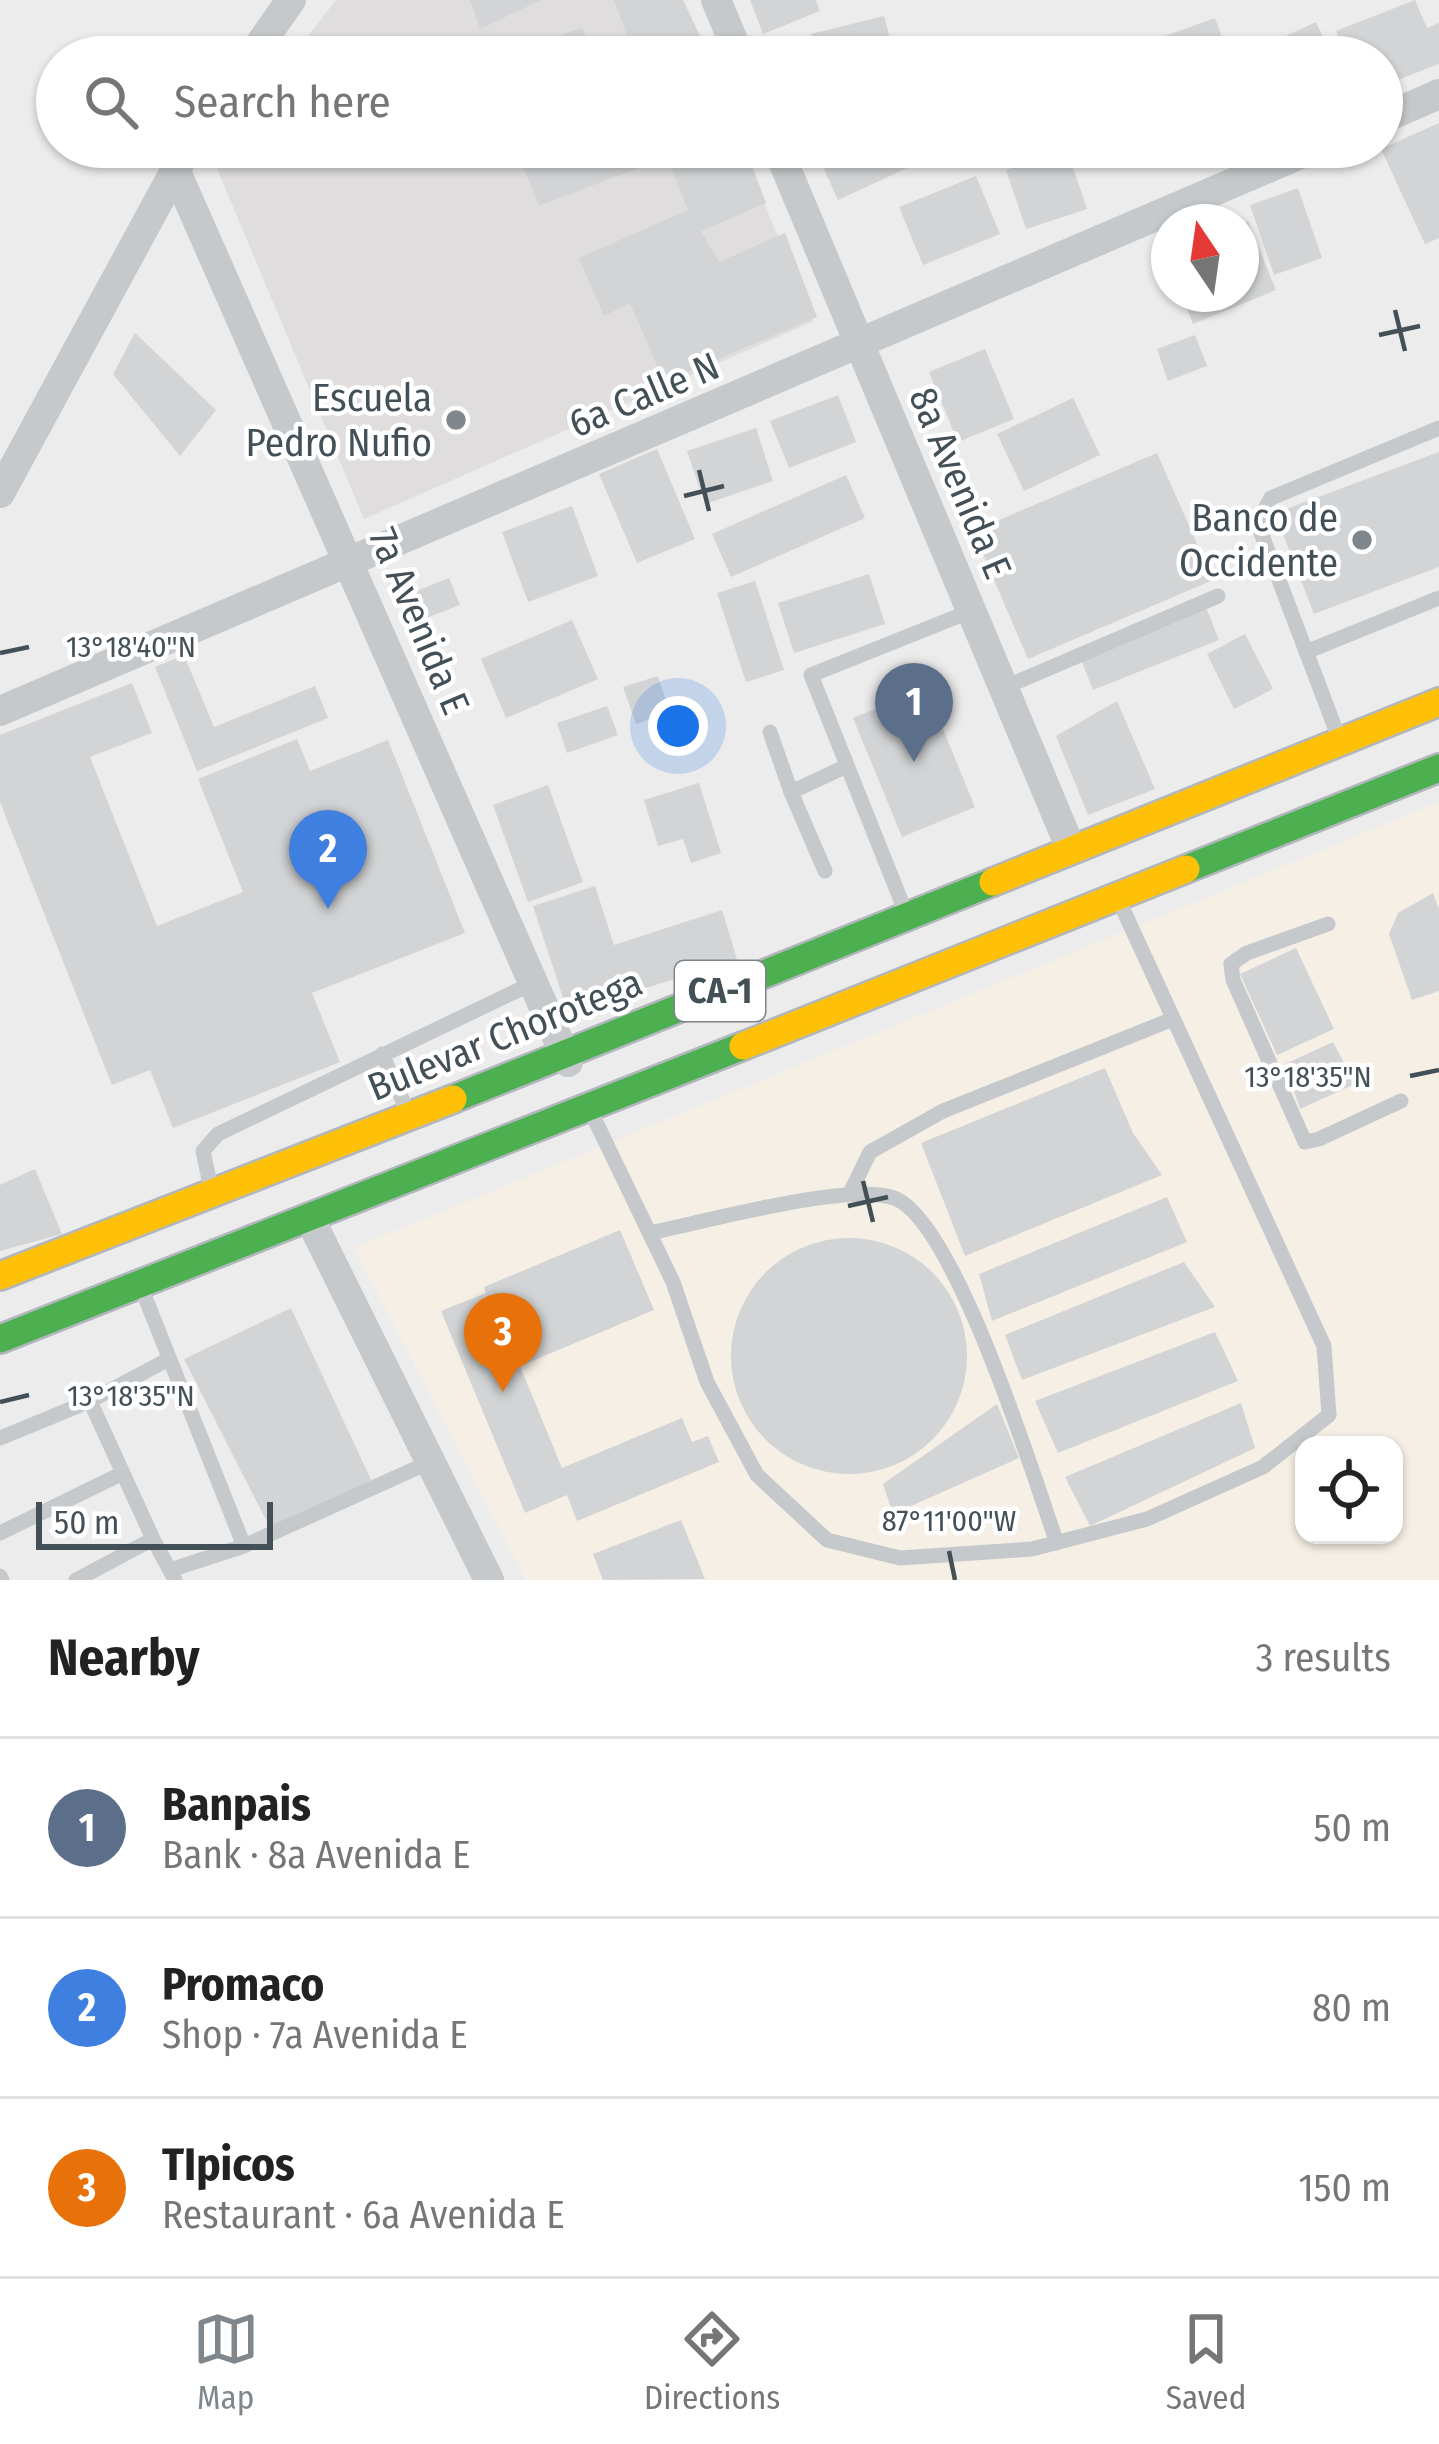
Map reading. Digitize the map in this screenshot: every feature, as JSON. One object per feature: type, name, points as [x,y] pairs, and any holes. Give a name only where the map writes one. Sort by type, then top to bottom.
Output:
[{"type":"highway","name":"Bulevar Chorotega","points":[[0,1276],[1439,702]]},
{"type":"highway","name":"CA-1","points":[[0,1339],[310,1220],[1439,768]]},
{"type":"street","points":[[266,36],[291,0]]},
{"type":"street","points":[[716,0],[731,36]]},
{"type":"street","points":[[1403,110],[1439,94]]},
{"type":"street","points":[[0,493],[176,168]]},
{"type":"street","name":"7a Avenida E","points":[[187,168],[351,562],[589,1108]]},
{"type":"street","name":"8a Avenida E","points":[[786,168],[1071,849]]},
{"type":"street","name":"6a Calle N","points":[[0,711],[1269,168]]},
{"type":"street","points":[[310,1220],[489,1580]]},
{"type":"lane","points":[[1340,741],[1260,530],[1264,507],[1270,498],[1439,428]]},
{"type":"lane","points":[[1004,688],[1218,596]]},
{"type":"lane","points":[[1306,652],[1439,598]]},
{"type":"lane","points":[[907,916],[811,675],[971,611]]},
{"type":"lane","points":[[770,732],[825,872]]},
{"type":"lane","points":[[790,792],[847,766]]},
{"type":"lane","points":[[589,1108],[674,1282],[707,1382],[757,1475],[826,1540],[900,1558],[1032,1549],[1148,1519],[1263,1467],[1329,1415],[1324,1346],[1117,897]]},
{"type":"lane","points":[[1328,924],[1247,952],[1231,964],[1233,980],[1305,1142],[1401,1101]]},
{"type":"lane","points":[[213,1192],[203,1151],[218,1134],[533,982]]},
{"type":"lane","points":[[850,1193],[870,1152],[943,1111],[1173,1019]]},
{"type":"lane","points":[[382,1054],[408,1116]]},
{"type":"lane","points":[[650,1233],[850,1193],[897,1199],[927,1226],[988,1346],[1057,1543]]},
{"type":"lane","points":[[140,1285],[244,1546]]},
{"type":"lane","points":[[0,1438],[91,1401],[170,1359]]},
{"type":"lane","points":[[91,1401],[172,1575],[430,1462]]},
{"type":"lane","points":[[0,1533],[122,1474]]},
{"type":"lane","points":[[76,1580],[153,1538]]},
{"type":"shaded area","points":[[336,0],[678,0],[693,36],[308,36]]},
{"type":"shaded area","name":"Escuela Pedro Nufio","points":[[217,168],[749,168],[814,321],[364,519]]},
{"type":"shaded area","points":[[1439,802],[1439,1580],[526,1580],[354,1248]]},
{"type":"building","points":[[470,0],[541,0],[480,29]]},
{"type":"building","points":[[614,0],[683,0],[700,36],[627,36]]},
{"type":"building","points":[[750,0],[816,0],[820,11],[763,34]]},
{"type":"building","points":[[1415,0],[1427,28],[1439,23],[1439,64],[1403,78],[1403,36],[1338,36],[1336,31]]},
{"type":"building","points":[[884,16],[889,36],[812,36]]},
{"type":"building","points":[[1215,18],[1221,36],[1165,36]]},
{"type":"building","points":[[1316,22],[1322,36],[1286,36]]},
{"type":"building","points":[[582,27],[586,36],[560,36]]},
{"type":"building","points":[[1439,123],[1439,238],[1425,244],[1390,168],[1403,168],[1403,139]]},
{"type":"building","points":[[524,168],[638,168],[539,206]]},
{"type":"building","points":[[671,168],[753,168],[766,203],[701,231],[719,262],[785,233],[817,317],[664,382],[630,303],[604,316],[579,258],[688,210]]},
{"type":"building","points":[[824,168],[907,168],[838,200]]},
{"type":"building","points":[[1073,168],[1087,209],[1026,229],[1006,170]]},
{"type":"building","points":[[976,176],[1000,234],[923,265],[899,207]]},
{"type":"building","points":[[1298,188],[1322,258],[1274,275],[1259,231],[1259,204],[1253,204]]},
{"type":"building","points":[[1259,248],[1276,290],[1259,297]]},
{"type":"building","points":[[1188,312],[1222,312],[1193,324]]},
{"type":"building","points":[[135,333],[216,410],[180,456],[113,374]]},
{"type":"building","points":[[1195,335],[1207,366],[1168,381],[1157,349]]},
{"type":"building","points":[[985,349],[1014,419],[958,442],[929,372]]},
{"type":"building","points":[[838,395],[856,442],[789,468],[770,421]]},
{"type":"building","points":[[1073,398],[1100,455],[1024,491],[997,434]]},
{"type":"building","points":[[756,428],[773,481],[705,504],[687,451]]},
{"type":"building","points":[[657,449],[695,539],[637,563],[599,474]]},
{"type":"building","name":"Banco de Occidente","points":[[1439,452],[1439,567],[1314,614],[1275,513]]},
{"type":"building","points":[[1157,453],[1213,580],[1028,659],[973,531]]},
{"type":"building","points":[[846,475],[865,518],[731,577],[712,534]]},
{"type":"building","points":[[572,506],[598,576],[528,602],[502,532]]},
{"type":"building","points":[[869,574],[885,624],[794,653],[778,603]]},
{"type":"building","points":[[449,578],[460,605],[411,624],[401,597]]},
{"type":"building","points":[[755,581],[784,670],[746,682],[717,593]]},
{"type":"building","points":[[1206,607],[1219,640],[1093,690],[1080,657]]},
{"type":"building","points":[[572,620],[598,679],[506,718],[481,659]]},
{"type":"building","points":[[1245,634],[1273,689],[1234,709],[1207,654]]},
{"type":"building","points":[[184,655],[214,727],[315,686],[328,718],[197,771],[155,667]]},
{"type":"building","points":[[658,676],[670,713],[636,724],[623,687]]},
{"type":"building","points":[[132,683],[152,733],[90,757],[157,926],[243,892],[198,779],[297,739],[310,771],[388,740],[465,933],[312,993],[340,1062],[173,1128],[150,1070],[112,1085],[0,802],[0,735]]},
{"type":"building","points":[[926,688],[975,807],[902,837],[853,718]]},
{"type":"building","points":[[1117,701],[1155,789],[1088,815],[1056,736]]},
{"type":"building","points":[[607,706],[618,735],[567,753],[557,723]]},
{"type":"building","points":[[699,783],[721,853],[691,863],[683,839],[658,846],[644,800]]},
{"type":"building","points":[[548,785],[583,882],[528,902],[493,805]]},
{"type":"building","points":[[595,886],[614,945],[722,910],[737,959],[568,1013],[533,906]]},
{"type":"building","points":[[1433,893],[1439,909],[1439,991],[1412,1000],[1389,934],[1398,913]]},
{"type":"building","points":[[1296,948],[1334,1029],[1277,1055],[1240,974]]},
{"type":"building","points":[[1333,1042],[1355,1084],[1300,1109],[1285,1064]]},
{"type":"building","points":[[1105,1068],[1133,1133],[1162,1175],[965,1256],[921,1143]]},
{"type":"building","points":[[35,1169],[62,1234],[0,1251],[0,1185]]},
{"type":"building","points":[[1167,1197],[1187,1242],[992,1321],[979,1274]]},
{"type":"building","points":[[620,1230],[654,1310],[520,1366],[562,1468],[682,1418],[692,1442],[708,1436],[719,1462],[577,1521],[567,1495],[525,1513],[441,1311],[486,1293],[484,1287]]},
{"type":"building","points":[[849,1238],[894,1247],[933,1272],[958,1311],[967,1356],[958,1401],[933,1440],[894,1465],[849,1474],[804,1465],[765,1440],[740,1401],[731,1356],[740,1311],[765,1272],[804,1247]]},
{"type":"building","points":[[1184,1262],[1215,1307],[1022,1380],[1005,1335]]},
{"type":"building","points":[[291,1308],[373,1484],[272,1532],[184,1359]]},
{"type":"building","points":[[1215,1332],[1238,1381],[1058,1453],[1035,1401]]},
{"type":"building","points":[[1241,1403],[1255,1448],[1090,1526],[1065,1477]]},
{"type":"building","points":[[997,1404],[1019,1458],[893,1514],[883,1484]]},
{"type":"building","points":[[681,1520],[705,1579],[603,1580],[593,1554]]},
{"type":"traffic: fast","points":[[1186,869],[1439,768]]},
{"type":"traffic: fast","points":[[453,1099],[993,882]]},
{"type":"traffic: fast","points":[[0,1339],[743,1046]]},
{"type":"traffic: slow","points":[[993,882],[1439,702]]},
{"type":"traffic: slow","points":[[743,1046],[1186,869]]},
{"type":"traffic: slow","points":[[0,1276],[453,1099]]},
{"type":"place","name":"Escuela Pedro Nufio","points":[[456,420]]},
{"type":"place","name":"Banco de Occidente","points":[[1362,540]]},
{"type":"place","name":"Banpais","points":[[914,762]]},
{"type":"place","name":"Promaco","points":[[328,909]]},
{"type":"place","name":"TIpicos","points":[[503,1392]]}]
